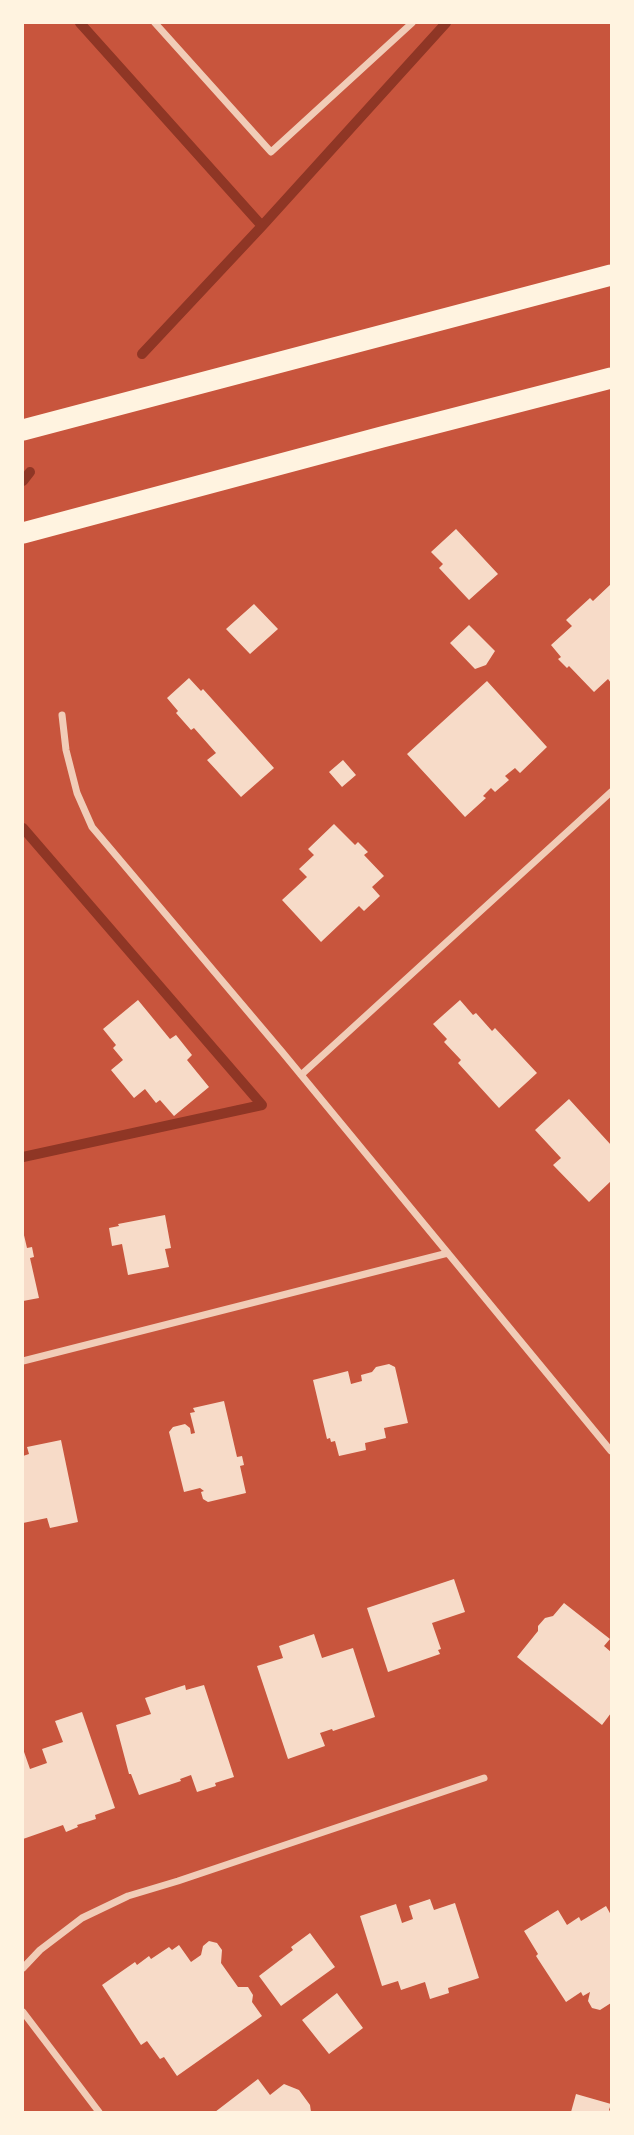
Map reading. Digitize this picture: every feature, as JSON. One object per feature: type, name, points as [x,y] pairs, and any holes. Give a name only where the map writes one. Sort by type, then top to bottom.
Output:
[{"type":"highway","points":[[24,430],[611,275]]},
{"type":"highway","points":[[23,533],[611,378]]},
{"type":"street","points":[[155,23],[271,152],[412,23]]},
{"type":"street","points":[[62,715],[66,750],[77,793],[92,827],[302,1075],[611,1451]]},
{"type":"street","points":[[302,1075],[611,792]]},
{"type":"street","points":[[23,1361],[448,1253]]},
{"type":"street","points":[[23,1968],[40,1950],[82,1918],[128,1896],[484,1778]]},
{"type":"street","points":[[23,2012],[99,2112]]},
{"type":"building","points":[[456,529],[498,574],[469,600],[439,568],[443,564],[431,552]]},
{"type":"building","points":[[611,584],[611,683],[608,679],[594,692],[569,666],[567,668],[558,659],[561,657],[551,645],[572,626],[566,620],[590,598],[593,601]]},
{"type":"building","points":[[254,604],[278,629],[250,654],[226,629]]},
{"type":"building","points":[[469,625],[495,651],[486,665],[475,669],[450,643]]},
{"type":"building","points":[[189,678],[201,691],[203,689],[274,768],[241,797],[207,760],[216,753],[194,728],[191,730],[167,698]]},
{"type":"building","points":[[487,681],[547,747],[520,773],[515,768],[505,776],[509,780],[495,792],[491,788],[483,796],[486,798],[465,817],[407,754]]},
{"type":"building","points":[[343,760],[356,775],[342,787],[329,772]]},
{"type":"building","points":[[334,824],[355,845],[358,842],[368,852],[364,855],[384,876],[372,887],[380,896],[364,911],[359,906],[321,942],[282,900],[307,877],[299,869],[314,855],[308,849]]},
{"type":"building","points":[[138,1000],[170,1039],[176,1035],[192,1055],[187,1060],[209,1087],[174,1116],[160,1100],[156,1103],[145,1089],[134,1098],[111,1070],[123,1060],[113,1048],[116,1045],[103,1029]]},
{"type":"building","points":[[460,1000],[492,1031],[495,1028],[537,1073],[499,1108],[458,1063],[461,1060],[444,1042],[447,1039],[433,1024]]},
{"type":"building","points":[[569,1099],[611,1145],[611,1181],[589,1202],[553,1165],[561,1158],[535,1130]]},
{"type":"building","points":[[165,1215],[171,1248],[165,1249],[169,1267],[128,1275],[122,1244],[112,1246],[109,1228]]},
{"type":"building","points":[[23,1231],[27,1248],[32,1247],[34,1257],[30,1258],[39,1298],[23,1301]]},
{"type":"building","points":[[389,1364],[395,1367],[408,1423],[384,1428],[386,1438],[365,1443],[366,1450],[339,1456],[335,1441],[327,1439],[313,1380],[348,1371],[351,1384],[362,1381],[361,1375],[372,1372],[376,1367]]},
{"type":"building","points":[[224,1401],[237,1457],[242,1456],[244,1465],[240,1466],[246,1493],[208,1502],[203,1499],[201,1492],[204,1491],[200,1488],[184,1492],[169,1432],[173,1427],[185,1424],[190,1428],[191,1434],[195,1433],[190,1413],[195,1412],[193,1408]]},
{"type":"building","points":[[61,1440],[78,1522],[50,1528],[47,1518],[23,1523],[23,1456],[29,1454],[27,1447]]},
{"type":"building","points":[[454,1579],[465,1612],[432,1623],[441,1649],[438,1650],[440,1654],[388,1672],[367,1608]]},
{"type":"building","points":[[564,1603],[610,1639],[604,1646],[611,1652],[611,1713],[602,1725],[517,1657],[538,1631],[538,1626],[545,1618],[553,1616]]},
{"type":"building","points":[[314,1634],[322,1658],[353,1648],[375,1717],[320,1733],[325,1746],[288,1759],[257,1666],[283,1658],[279,1646]]},
{"type":"building","points":[[185,1685],[186,1690],[204,1685],[234,1777],[197,1792],[191,1775],[139,1795],[129,1774],[116,1725],[151,1714],[145,1698]]},
{"type":"building","points":[[82,1712],[115,1808],[95,1815],[96,1819],[66,1832],[63,1825],[23,1839],[23,1749],[30,1769],[47,1763],[42,1749],[63,1742],[55,1721]]},
{"type":"building","points":[[430,1899],[434,1910],[455,1903],[479,1978],[448,1988],[449,1993],[430,1999],[425,1982],[401,1990],[398,1981],[382,1986],[360,1916],[396,1904],[402,1923],[413,1919],[409,1906]]},
{"type":"building","points":[[606,1906],[611,1915],[611,2003],[600,2010],[592,2008],[588,2001],[590,1992],[583,1996],[581,1992],[566,2002],[536,1956],[538,1954],[524,1931],[558,1910],[567,1925],[579,1917],[581,1921]]},
{"type":"building","points":[[310,1933],[335,1967],[281,2006],[259,1976]]},
{"type":"building","points":[[209,1941],[217,1943],[222,1950],[221,1963],[238,1987],[248,1987],[253,1995],[252,2002],[262,2016],[177,2076],[164,2057],[160,2059],[147,2041],[141,2045],[102,1985],[135,1962],[137,1965],[149,1956],[151,1959],[169,1947],[172,1950],[179,1945],[191,1962],[201,1955],[203,1946]]},
{"type":"building","points":[[337,1993],[363,2028],[329,2054],[302,2020]]},
{"type":"building","points":[[258,2079],[270,2095],[284,2084],[299,2090],[310,2105],[311,2112],[215,2112]]},
{"type":"building","points":[[576,2094],[611,2104],[611,2112],[571,2112]]},
{"type":"waterway","points":[[80,23],[262,226]]},
{"type":"waterway","points":[[142,354],[446,23]]},
{"type":"waterway","points":[[23,481],[30,472]]},
{"type":"waterway","points":[[23,828],[262,1105],[23,1157]]}]
